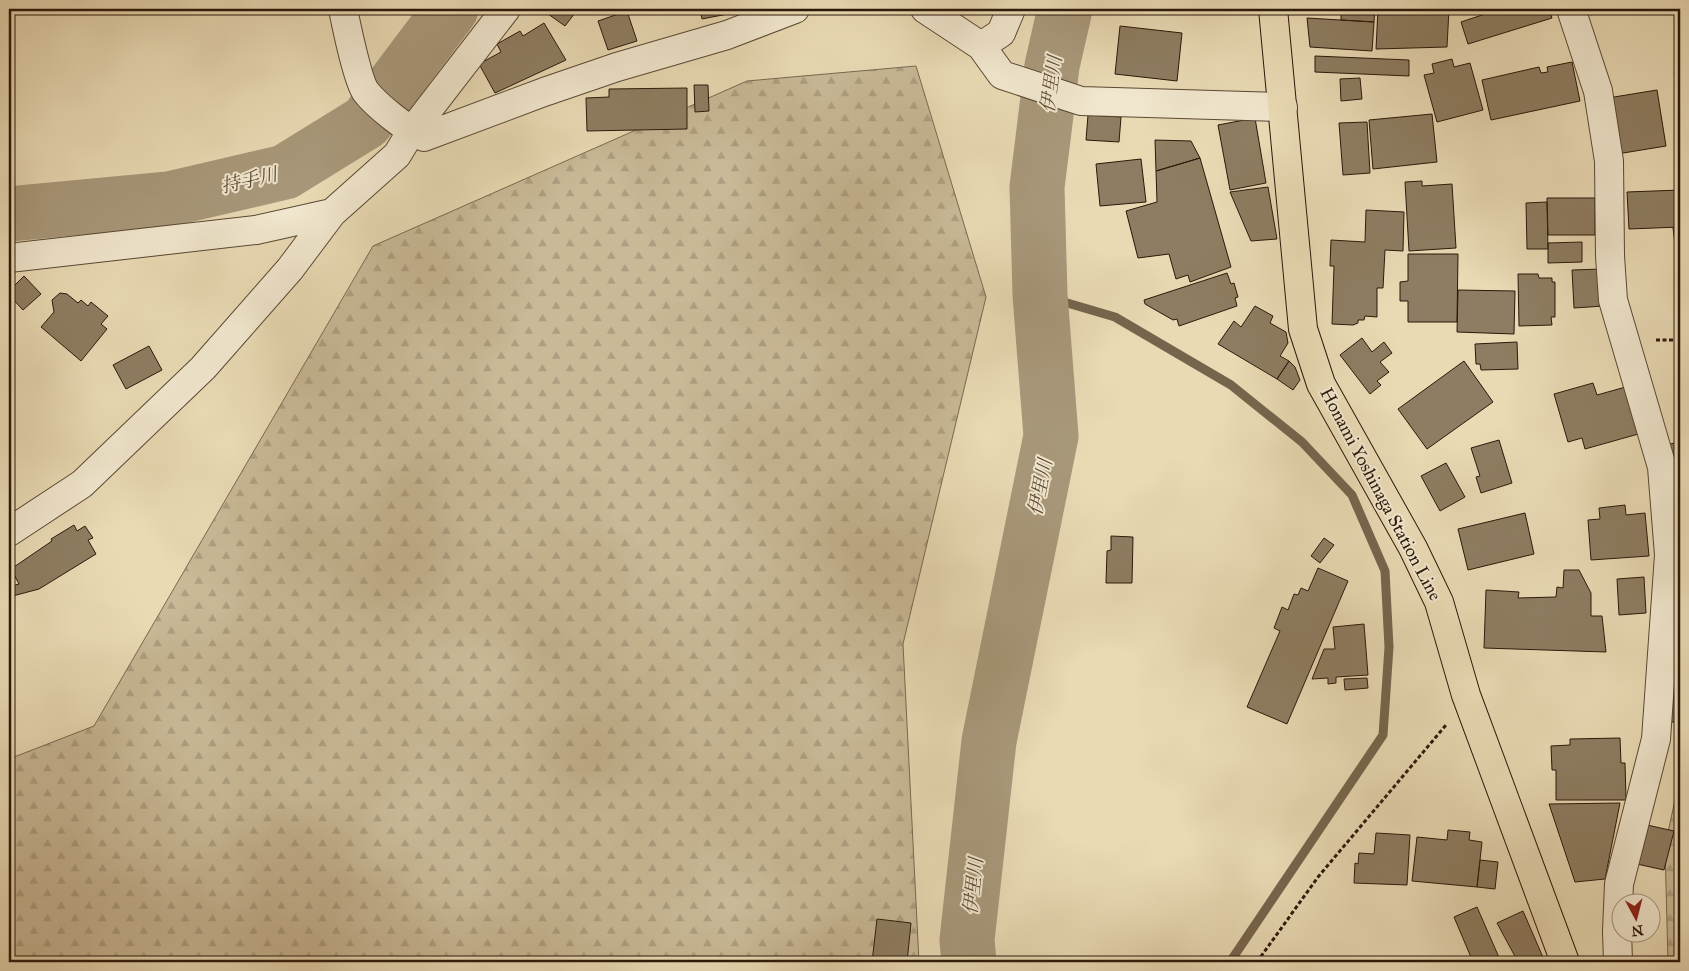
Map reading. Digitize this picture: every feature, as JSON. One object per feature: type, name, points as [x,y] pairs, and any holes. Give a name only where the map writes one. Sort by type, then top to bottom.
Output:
[{"type":"main road","name":"Honami Yoshinaga Station Line","points":[[1273,9],[1303,329],[1321,384],[1413,548],[1439,602],[1466,695],[1565,962]]},
{"type":"street","points":[[343,9],[347,31],[364,91],[410,131],[424,137],[544,92],[726,36],[795,9]]},
{"type":"street","points":[[9,532],[82,484],[121,449],[203,368],[290,269],[332,213],[397,155],[410,131],[506,9]]},
{"type":"street","points":[[925,9],[981,46],[1002,75],[1081,100],[1283,107]]},
{"type":"street","points":[[981,46],[1002,33],[1011,9]]},
{"type":"street","points":[[1571,9],[1598,91],[1609,161],[1610,256],[1614,300],[1662,467],[1669,555],[1656,739],[1619,884],[1616,931],[1618,962]]},
{"type":"street","points":[[9,258],[256,230],[332,213]]},
{"type":"path","points":[[1257,962],[1318,877],[1443,728],[1466,695]]},
{"type":"green space","points":[[916,66],[986,297],[903,644],[919,962],[9,962],[9,759],[94,726],[373,246],[747,81]]},
{"type":"green space","points":[[1680,777],[1680,962],[1668,962],[1665,846]]},
{"type":"building","points":[[541,9],[578,9],[565,26]]},
{"type":"building","points":[[700,9],[737,9],[738,12],[702,19]]},
{"type":"building","points":[[1163,9],[1188,9],[1188,14],[1163,12]]},
{"type":"building","points":[[1341,9],[1375,9],[1374,22],[1341,20]]},
{"type":"building","points":[[1378,9],[1449,9],[1447,47],[1376,49]]},
{"type":"building","points":[[1494,9],[1549,9],[1552,18],[1468,44],[1461,22],[1494,11]]},
{"type":"building","points":[[1589,9],[1608,9],[1591,15]]},
{"type":"building","points":[[627,11],[637,41],[608,50],[598,21]]},
{"type":"building","points":[[1307,18],[1374,22],[1372,51],[1310,47]]},
{"type":"building","points":[[544,23],[566,60],[495,93],[479,64],[501,52],[497,44],[520,31],[523,36]]},
{"type":"building","points":[[1120,26],[1182,33],[1177,81],[1115,74]]},
{"type":"building","points":[[1315,56],[1409,60],[1409,76],[1315,72]]},
{"type":"building","points":[[1452,59],[1454,67],[1470,63],[1483,110],[1437,122],[1424,75],[1434,73],[1432,64]]},
{"type":"building","points":[[1572,62],[1580,101],[1491,120],[1482,80],[1539,67],[1541,73],[1548,72],[1547,67]]},
{"type":"building","points":[[1680,71],[1680,92],[1674,73]]},
{"type":"building","points":[[1360,78],[1362,99],[1341,101],[1340,79]]},
{"type":"building","points":[[694,85],[708,85],[709,111],[695,112]]},
{"type":"building","points":[[687,88],[687,129],[587,131],[586,98],[609,97],[609,89]]},
{"type":"building","points":[[1657,90],[1666,146],[1617,154],[1608,98]]},
{"type":"building","points":[[1432,114],[1437,162],[1373,169],[1369,120]]},
{"type":"building","points":[[1088,115],[1121,117],[1119,142],[1086,140]]},
{"type":"building","points":[[1255,118],[1266,183],[1230,190],[1218,125]]},
{"type":"building","points":[[1367,122],[1370,173],[1343,175],[1339,123]]},
{"type":"building","points":[[1155,140],[1191,141],[1200,158],[1156,171]]},
{"type":"building","points":[[1200,158],[1231,267],[1190,282],[1188,275],[1176,279],[1169,254],[1138,258],[1126,211],[1157,202],[1156,171]]},
{"type":"building","points":[[1141,159],[1146,202],[1100,206],[1096,164]]},
{"type":"building","points":[[1422,181],[1422,186],[1452,184],[1456,248],[1409,251],[1405,182]]},
{"type":"building","points":[[1268,187],[1277,239],[1251,241],[1230,192]]},
{"type":"building","points":[[1680,190],[1680,227],[1629,229],[1627,192]]},
{"type":"building","points":[[1547,198],[1595,198],[1595,235],[1548,235]]},
{"type":"building","points":[[1547,202],[1548,249],[1527,249],[1526,203]]},
{"type":"building","points":[[1366,210],[1404,212],[1403,251],[1385,250],[1383,288],[1377,288],[1377,317],[1365,316],[1364,320],[1358,320],[1358,323],[1353,325],[1332,324],[1334,266],[1330,266],[1331,240],[1365,242]]},
{"type":"building","points":[[1673,228],[1680,228],[1680,244],[1675,244]]},
{"type":"building","points":[[1582,242],[1582,262],[1548,263],[1548,243]]},
{"type":"building","points":[[1408,254],[1458,254],[1457,322],[1408,322],[1408,301],[1400,301],[1400,282],[1408,281]]},
{"type":"building","points":[[1602,269],[1604,306],[1574,308],[1572,270]]},
{"type":"building","points":[[1227,273],[1231,284],[1234,283],[1238,297],[1235,298],[1237,306],[1179,326],[1177,319],[1173,320],[1145,304],[1144,300]]},
{"type":"building","points":[[1518,274],[1538,274],[1539,278],[1552,278],[1552,282],[1555,282],[1555,317],[1551,317],[1552,325],[1519,326]]},
{"type":"building","points":[[24,276],[41,294],[23,310],[9,295],[9,291]]},
{"type":"building","points":[[1458,290],[1515,291],[1514,334],[1457,332]]},
{"type":"building","points":[[60,293],[67,294],[78,303],[81,300],[88,306],[91,302],[108,316],[101,324],[107,329],[81,361],[41,327],[54,312],[52,300]]},
{"type":"building","points":[[1255,306],[1273,316],[1270,323],[1286,332],[1288,343],[1280,356],[1289,361],[1277,379],[1218,344],[1234,321],[1241,327]]},
{"type":"building","points":[[1362,338],[1372,352],[1384,342],[1392,353],[1380,362],[1389,372],[1377,381],[1381,385],[1370,394],[1340,355]]},
{"type":"building","points":[[1517,342],[1518,369],[1481,370],[1480,364],[1476,364],[1475,344]]},
{"type":"building","points":[[149,346],[162,370],[126,389],[113,365]]},
{"type":"building","points":[[1289,361],[1295,367],[1300,380],[1293,390],[1277,379]]},
{"type":"building","points":[[1464,361],[1493,402],[1427,449],[1398,409]]},
{"type":"building","points":[[1593,383],[1597,395],[1629,386],[1642,433],[1585,449],[1582,438],[1568,442],[1554,394]]},
{"type":"building","points":[[1499,440],[1512,483],[1481,493],[1476,477],[1480,476],[1471,448]]},
{"type":"building","points":[[1680,442],[1680,496],[1677,496],[1665,445]]},
{"type":"building","points":[[1446,463],[1465,497],[1440,511],[1421,476]]},
{"type":"building","points":[[1625,505],[1626,515],[1645,513],[1649,556],[1591,560],[1588,520],[1600,519],[1599,508]]},
{"type":"building","points":[[1525,513],[1534,554],[1468,570],[1458,529]]},
{"type":"building","points":[[74,525],[77,531],[85,526],[93,538],[88,540],[96,554],[39,589],[9,597],[9,587],[19,584],[11,569],[52,541],[51,539]]},
{"type":"building","points":[[1111,536],[1133,537],[1132,583],[1106,583],[1107,551],[1111,550]]},
{"type":"building","points":[[1324,538],[1334,545],[1320,563],[1311,556]]},
{"type":"building","points":[[1318,568],[1348,581],[1287,724],[1247,707],[1280,631],[1274,628],[1282,607],[1288,610],[1294,594],[1298,595],[1301,588],[1308,591]]},
{"type":"building","points":[[1564,570],[1579,570],[1591,593],[1591,616],[1602,616],[1606,652],[1484,648],[1486,590],[1519,592],[1518,598],[1556,597],[1557,587],[1563,588]]},
{"type":"building","points":[[1644,577],[1646,613],[1619,615],[1617,579]]},
{"type":"building","points":[[1672,594],[1680,594],[1680,650],[1671,649]]},
{"type":"building","points":[[1364,624],[1368,675],[1336,677],[1336,683],[1328,684],[1328,678],[1312,679],[1324,649],[1335,649],[1333,627]]},
{"type":"building","points":[[1671,651],[1680,652],[1680,722],[1667,722]]},
{"type":"building","points":[[1367,678],[1368,688],[1345,690],[1344,679]]},
{"type":"building","points":[[1620,738],[1621,763],[1625,763],[1626,800],[1556,800],[1556,770],[1552,770],[1551,746],[1570,745],[1570,739]]},
{"type":"building","points":[[1620,803],[1605,879],[1575,882],[1549,804]]},
{"type":"building","points":[[1647,825],[1674,831],[1664,870],[1637,864]]},
{"type":"building","points":[[1448,830],[1470,832],[1469,840],[1482,842],[1477,887],[1412,881],[1417,837],[1447,840]]},
{"type":"building","points":[[1376,833],[1410,835],[1407,885],[1354,883],[1355,863],[1358,864],[1359,853],[1374,854]]},
{"type":"building","points":[[1480,860],[1498,862],[1495,889],[1477,887]]},
{"type":"building","points":[[1477,907],[1501,962],[1473,962],[1454,917]]},
{"type":"building","points":[[1523,911],[1545,962],[1518,962],[1497,923]]},
{"type":"building","points":[[877,919],[911,923],[907,962],[872,962]]},
{"type":"waterway","name":"持手川","points":[[9,214],[169,199],[285,172],[366,122],[451,9]]},
{"type":"waterway","name":"伊里川","points":[[969,962],[967,940],[989,741],[1051,436],[1040,295],[1037,187],[1052,66],[1065,9]]},
{"type":"waterway","points":[[1040,295],[1115,317],[1231,385],[1302,442],[1352,495],[1385,571],[1389,647],[1383,735],[1230,962]]}]
